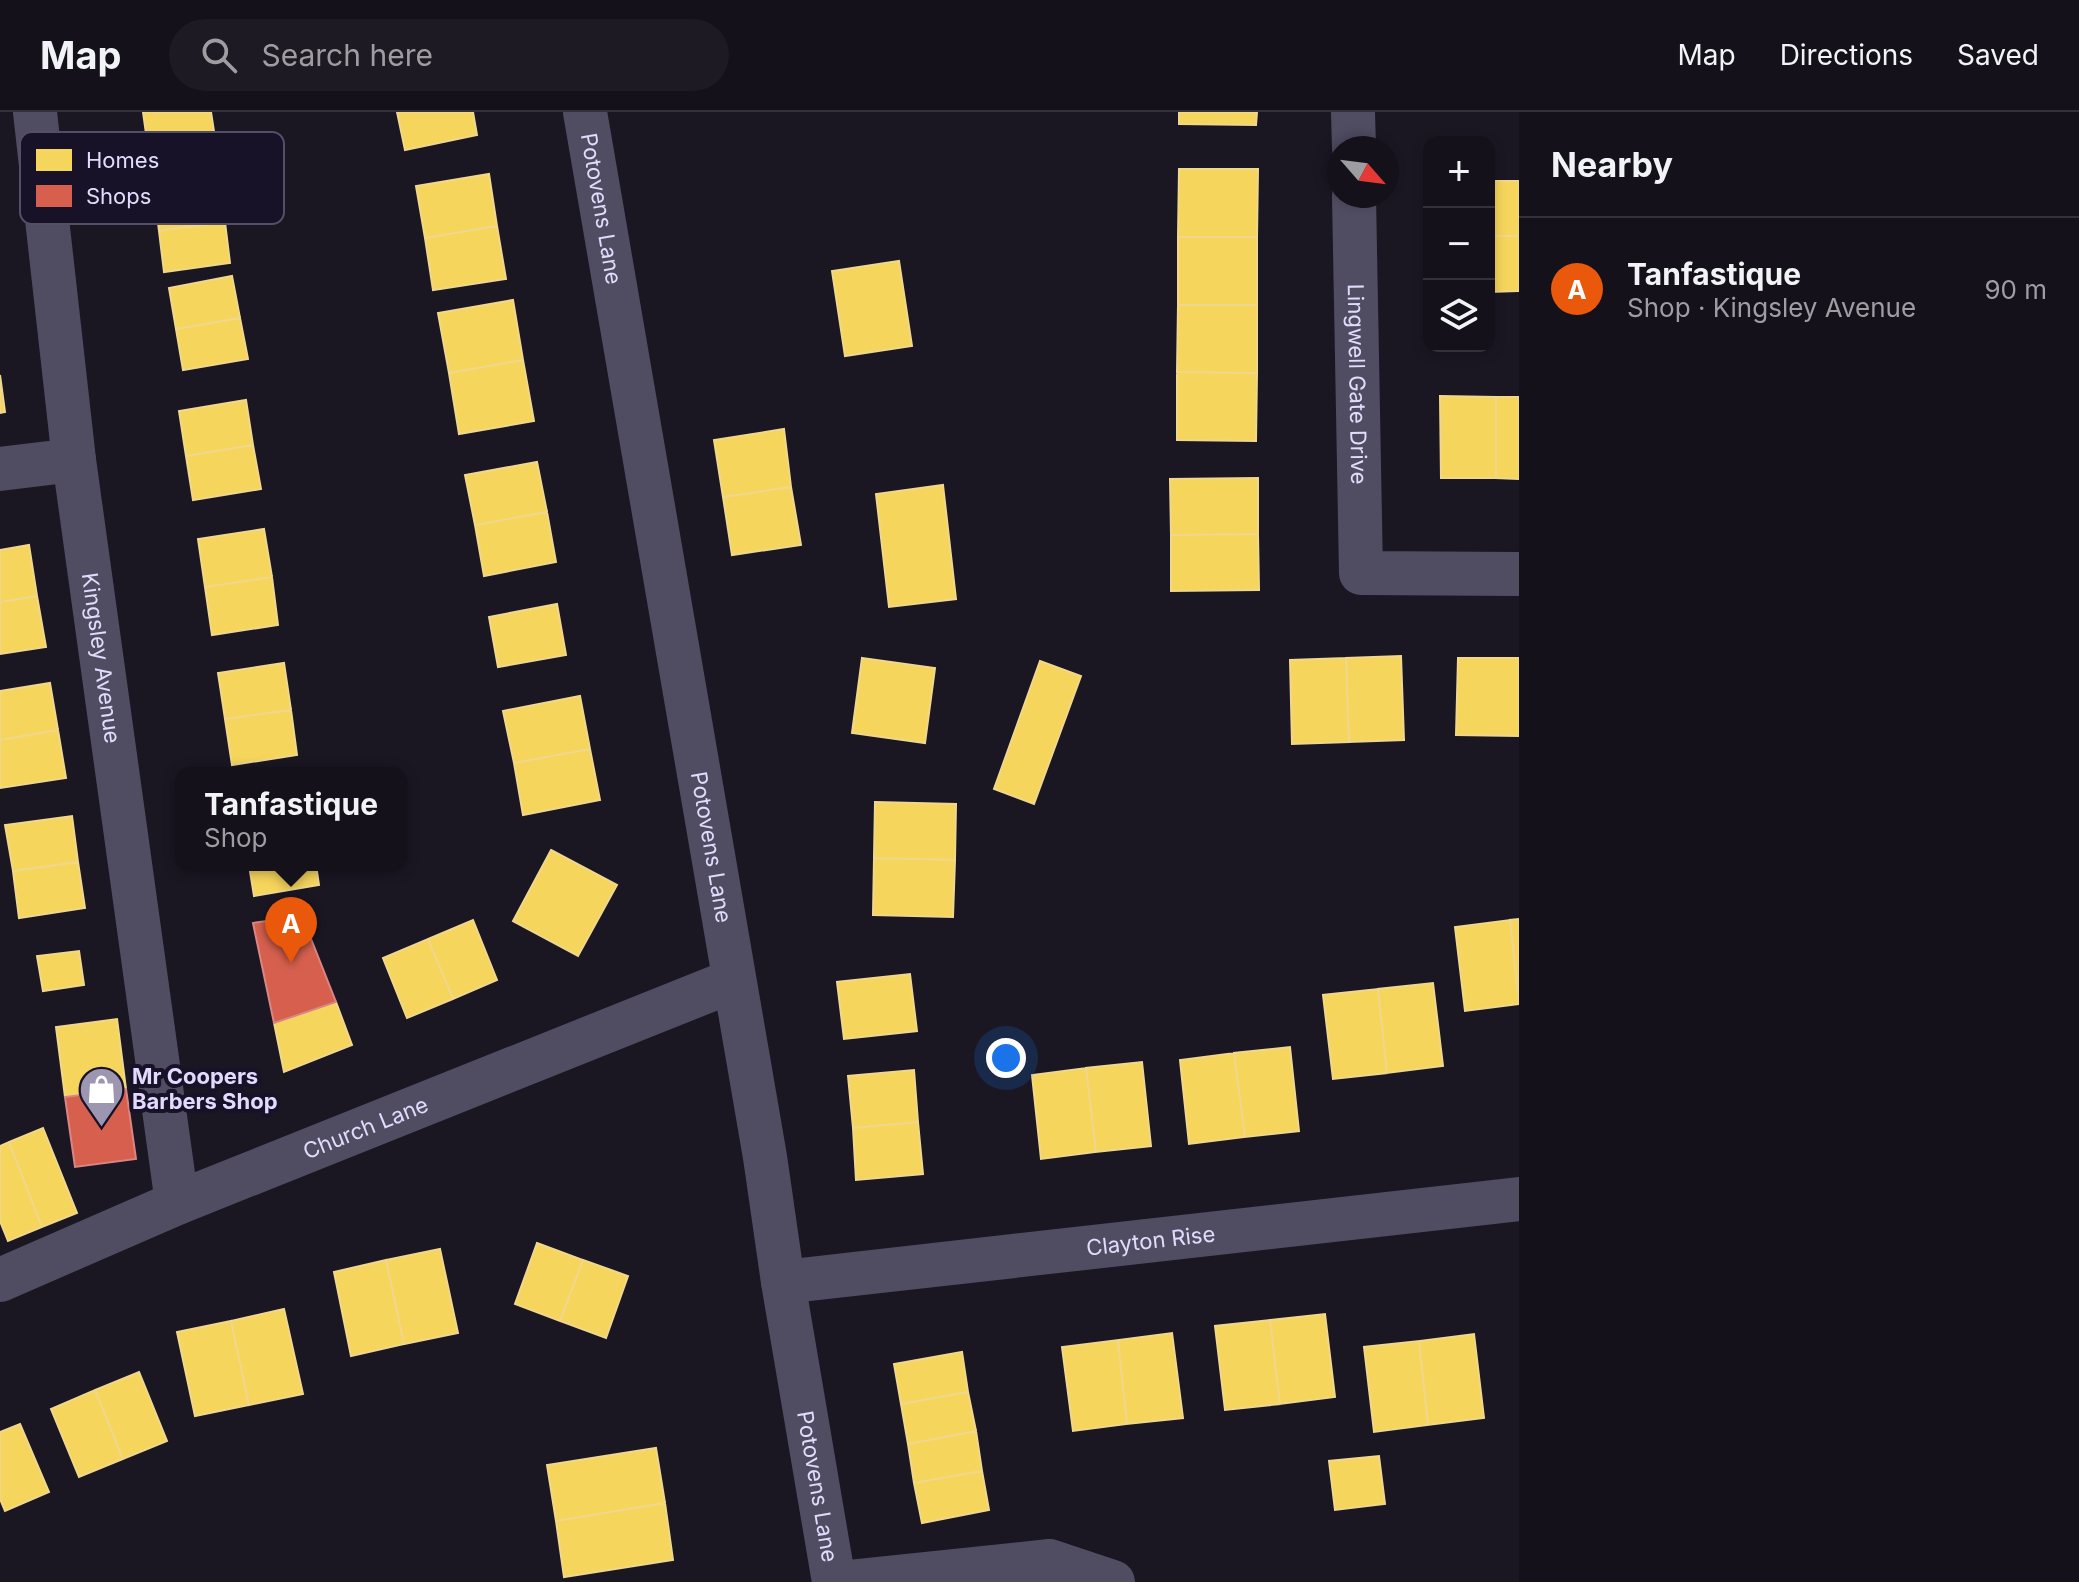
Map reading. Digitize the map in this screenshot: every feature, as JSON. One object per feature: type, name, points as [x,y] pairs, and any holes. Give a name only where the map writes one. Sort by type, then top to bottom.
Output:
[{"type":"street","name":"Kingsley Avenue","points":[[35,112],[37,132]]},
{"type":"street","name":"Potovens Lane","points":[[585,112],[732,981],[765,1157],[834,1582]]},
{"type":"street","points":[[1353,112],[1354,136]]},
{"type":"street","name":"Lingwell Gate Drive","points":[[1354,208],[1361,573],[1519,574]]},
{"type":"street","name":"Kingsley Avenue","points":[[48,224],[74,460],[177,1203]]},
{"type":"street","points":[[0,469],[74,460]]},
{"type":"street","name":"Church Lane","points":[[0,1280],[177,1203],[732,981]]},
{"type":"street","name":"Clayton Rise","points":[[783,1282],[1519,1199]]},
{"type":"street","points":[[850,1582],[1050,1561],[1113,1582]]},
{"type":"building: Homes","points":[[143,112],[211,112],[214,132],[146,132]]},
{"type":"building: Homes","points":[[397,112],[473,112],[477,135],[405,150]]},
{"type":"building: Homes","points":[[1179,112],[1257,112],[1256,125],[1179,124]]},
{"type":"building: Homes","points":[[1179,169],[1258,169],[1257,237],[1178,237]]},
{"type":"building: Homes","points":[[489,174],[497,226],[425,238],[416,186]]},
{"type":"building: Homes","points":[[1495,181],[1519,181],[1519,236],[1495,236]]},
{"type":"building: Homes","points":[[158,224],[210,224],[159,231]]},
{"type":"building: Homes","points":[[225,224],[230,263],[164,272],[159,231]]},
{"type":"building: Homes","points":[[497,226],[506,279],[433,290],[425,238]]},
{"type":"building: Homes","points":[[1495,236],[1519,236],[1519,291],[1495,292]]},
{"type":"building: Homes","points":[[1178,237],[1257,237],[1257,305],[1178,305]]},
{"type":"building: Homes","points":[[899,261],[912,346],[845,356],[832,271]]},
{"type":"building: Homes","points":[[232,276],[240,318],[176,329],[169,288]]},
{"type":"building: Homes","points":[[513,300],[523,360],[449,373],[438,313]]},
{"type":"building: Homes","points":[[1178,305],[1257,305],[1257,373],[1177,372]]},
{"type":"building: Homes","points":[[240,318],[248,359],[183,370],[176,329]]},
{"type":"building: Homes","points":[[523,360],[534,421],[459,434],[449,373]]},
{"type":"building: Homes","points":[[1177,372],[1257,373],[1256,441],[1177,440]]},
{"type":"building: Homes","points":[[0,375],[5,412],[0,413]]},
{"type":"building: Homes","points":[[1440,396],[1496,397],[1496,478],[1441,478]]},
{"type":"building: Homes","points":[[1496,397],[1519,397],[1519,479],[1496,478]]},
{"type":"building: Homes","points":[[246,400],[253,445],[186,456],[179,411]]},
{"type":"building: Homes","points":[[784,429],[791,487],[723,497],[714,440]]},
{"type":"building: Homes","points":[[253,445],[261,489],[193,500],[186,456]]},
{"type":"building: Homes","points":[[537,462],[547,512],[475,525],[465,475]]},
{"type":"building: Homes","points":[[1258,478],[1258,534],[1171,535],[1170,479]]},
{"type":"building: Homes","points":[[943,485],[956,599],[889,607],[876,494]]},
{"type":"building: Homes","points":[[791,487],[801,545],[732,555],[723,497]]},
{"type":"building: Homes","points":[[547,512],[556,562],[484,576],[475,525]]},
{"type":"building: Homes","points":[[264,529],[272,577],[205,587],[198,539]]},
{"type":"building: Homes","points":[[1258,534],[1259,590],[1171,591],[1171,535]]},
{"type":"building: Homes","points":[[29,545],[37,596],[0,602],[0,550]]},
{"type":"building: Homes","points":[[272,577],[278,625],[212,635],[205,587]]},
{"type":"building: Homes","points":[[37,596],[46,647],[0,654],[0,602]]},
{"type":"building: Homes","points":[[557,604],[566,655],[498,667],[489,617]]},
{"type":"building: Homes","points":[[1401,656],[1404,740],[1349,742],[1346,658]]},
{"type":"building: Homes","points":[[862,658],[935,668],[925,743],[852,733]]},
{"type":"building: Homes","points":[[1346,658],[1349,742],[1292,744],[1290,660]]},
{"type":"building: Homes","points":[[1458,658],[1519,658],[1519,736],[1456,735]]},
{"type":"building: Homes","points":[[1040,661],[1081,676],[1034,804],[994,789]]},
{"type":"building: Homes","points":[[284,663],[291,710],[225,719],[218,673]]},
{"type":"building: Homes","points":[[50,683],[58,730],[0,740],[0,691]]},
{"type":"building: Homes","points":[[580,696],[590,749],[514,763],[503,711]]},
{"type":"building: Homes","points":[[291,710],[297,755],[232,765],[225,719]]},
{"type":"building: Homes","points":[[58,730],[66,778],[0,788],[0,740]]},
{"type":"building: Homes","points":[[590,749],[600,800],[523,815],[514,763]]},
{"type":"building: Homes","points":[[875,802],[956,804],[955,860],[874,858]]},
{"type":"building: Homes","points":[[72,816],[78,862],[13,871],[5,825]]},
{"type":"building: Homes","points":[[551,850],[617,885],[578,956],[513,921]]},
{"type":"building: Homes","points":[[874,858],[955,860],[953,917],[873,915]]},
{"type":"building: Homes","points":[[78,862],[85,908],[19,918],[13,871]]},
{"type":"building: Homes","points":[[250,871],[317,871],[319,885],[254,896]]},
{"type":"building: Homes","points":[[1519,919],[1519,1000],[1510,920]]},
{"type":"building: Homes","points":[[473,920],[497,980],[453,999],[428,939]]},
{"type":"building: Homes","points":[[1510,920],[1519,1004],[1465,1011],[1455,927]]},
{"type":"building: Homes","points":[[428,939],[453,999],[407,1018],[383,958]]},
{"type":"building: Homes","points":[[79,951],[84,985],[43,991],[37,956]]},
{"type":"building: Homes","points":[[910,974],[917,1031],[844,1039],[837,982]]},
{"type":"building: Homes","points":[[1433,983],[1443,1066],[1387,1073],[1378,989]]},
{"type":"building: Homes","points":[[1378,989],[1387,1073],[1333,1079],[1323,995]]},
{"type":"building: Homes","points":[[336,1002],[352,1045],[284,1072],[274,1023]]},
{"type":"building: Homes","points":[[117,1019],[126,1089],[65,1097],[56,1027]]},
{"type":"building: Homes","points":[[1290,1047],[1299,1131],[1245,1137],[1234,1053]]},
{"type":"building: Homes","points":[[1234,1053],[1245,1137],[1189,1144],[1180,1060]]},
{"type":"building: Homes","points":[[1142,1062],[1151,1146],[1096,1152],[1086,1068]]},
{"type":"building: Homes","points":[[1086,1068],[1096,1152],[1041,1159],[1032,1075]]},
{"type":"building: Homes","points":[[914,1070],[918,1122],[853,1128],[848,1076]]},
{"type":"building: Homes","points":[[918,1122],[923,1174],[856,1180],[853,1128]]},
{"type":"building: Homes","points":[[43,1128],[77,1213],[42,1227],[9,1142]]},
{"type":"building: Homes","points":[[9,1142],[42,1227],[8,1241],[0,1221],[0,1146]]},
{"type":"building: Homes","points":[[537,1243],[583,1260],[560,1321],[515,1304]]},
{"type":"building: Homes","points":[[440,1249],[458,1333],[404,1344],[386,1260]]},
{"type":"building: Homes","points":[[386,1260],[404,1344],[351,1356],[334,1272]]},
{"type":"building: Homes","points":[[583,1260],[628,1276],[606,1338],[560,1321]]},
{"type":"building: Homes","points":[[284,1309],[303,1394],[249,1405],[231,1321]]},
{"type":"building: Homes","points":[[1325,1314],[1335,1397],[1280,1404],[1270,1320]]},
{"type":"building: Homes","points":[[1270,1320],[1280,1404],[1225,1410],[1215,1326]]},
{"type":"building: Homes","points":[[231,1321],[249,1405],[195,1416],[177,1332]]},
{"type":"building: Homes","points":[[1172,1333],[1183,1418],[1127,1424],[1118,1340]]},
{"type":"building: Homes","points":[[1474,1334],[1484,1418],[1428,1425],[1419,1341]]},
{"type":"building: Homes","points":[[1118,1340],[1127,1424],[1073,1431],[1062,1347]]},
{"type":"building: Homes","points":[[1419,1341],[1428,1425],[1374,1432],[1364,1347]]},
{"type":"building: Homes","points":[[962,1352],[968,1392],[901,1404],[894,1364]]},
{"type":"building: Homes","points":[[139,1372],[167,1441],[123,1459],[95,1390]]},
{"type":"building: Homes","points":[[95,1390],[123,1459],[79,1477],[51,1409]]},
{"type":"building: Homes","points":[[968,1392],[976,1431],[908,1444],[901,1404]]},
{"type":"building: Homes","points":[[20,1424],[49,1492],[5,1511],[0,1499],[0,1432]]},
{"type":"building: Homes","points":[[976,1431],[982,1471],[914,1483],[908,1444]]},
{"type":"building: Homes","points":[[656,1448],[665,1503],[556,1521],[547,1465]]},
{"type":"building: Homes","points":[[1379,1456],[1385,1504],[1335,1510],[1329,1461]]},
{"type":"building: Homes","points":[[982,1471],[989,1510],[922,1523],[914,1483]]},
{"type":"building: Homes","points":[[665,1503],[673,1560],[564,1577],[556,1521]]},
{"type":"building: Shops","points":[[302,916],[336,1002],[274,1023],[253,923]]},
{"type":"building: Shops","name":"Mr Coopers Barbers Shop","points":[[126,1089],[136,1159],[75,1167],[65,1097]]},
{"type":"place","name":"Tanfastique","points":[[291,963]]},
{"type":"place","name":"Mr Coopers Barbers Shop","points":[[101,1128]]}]
